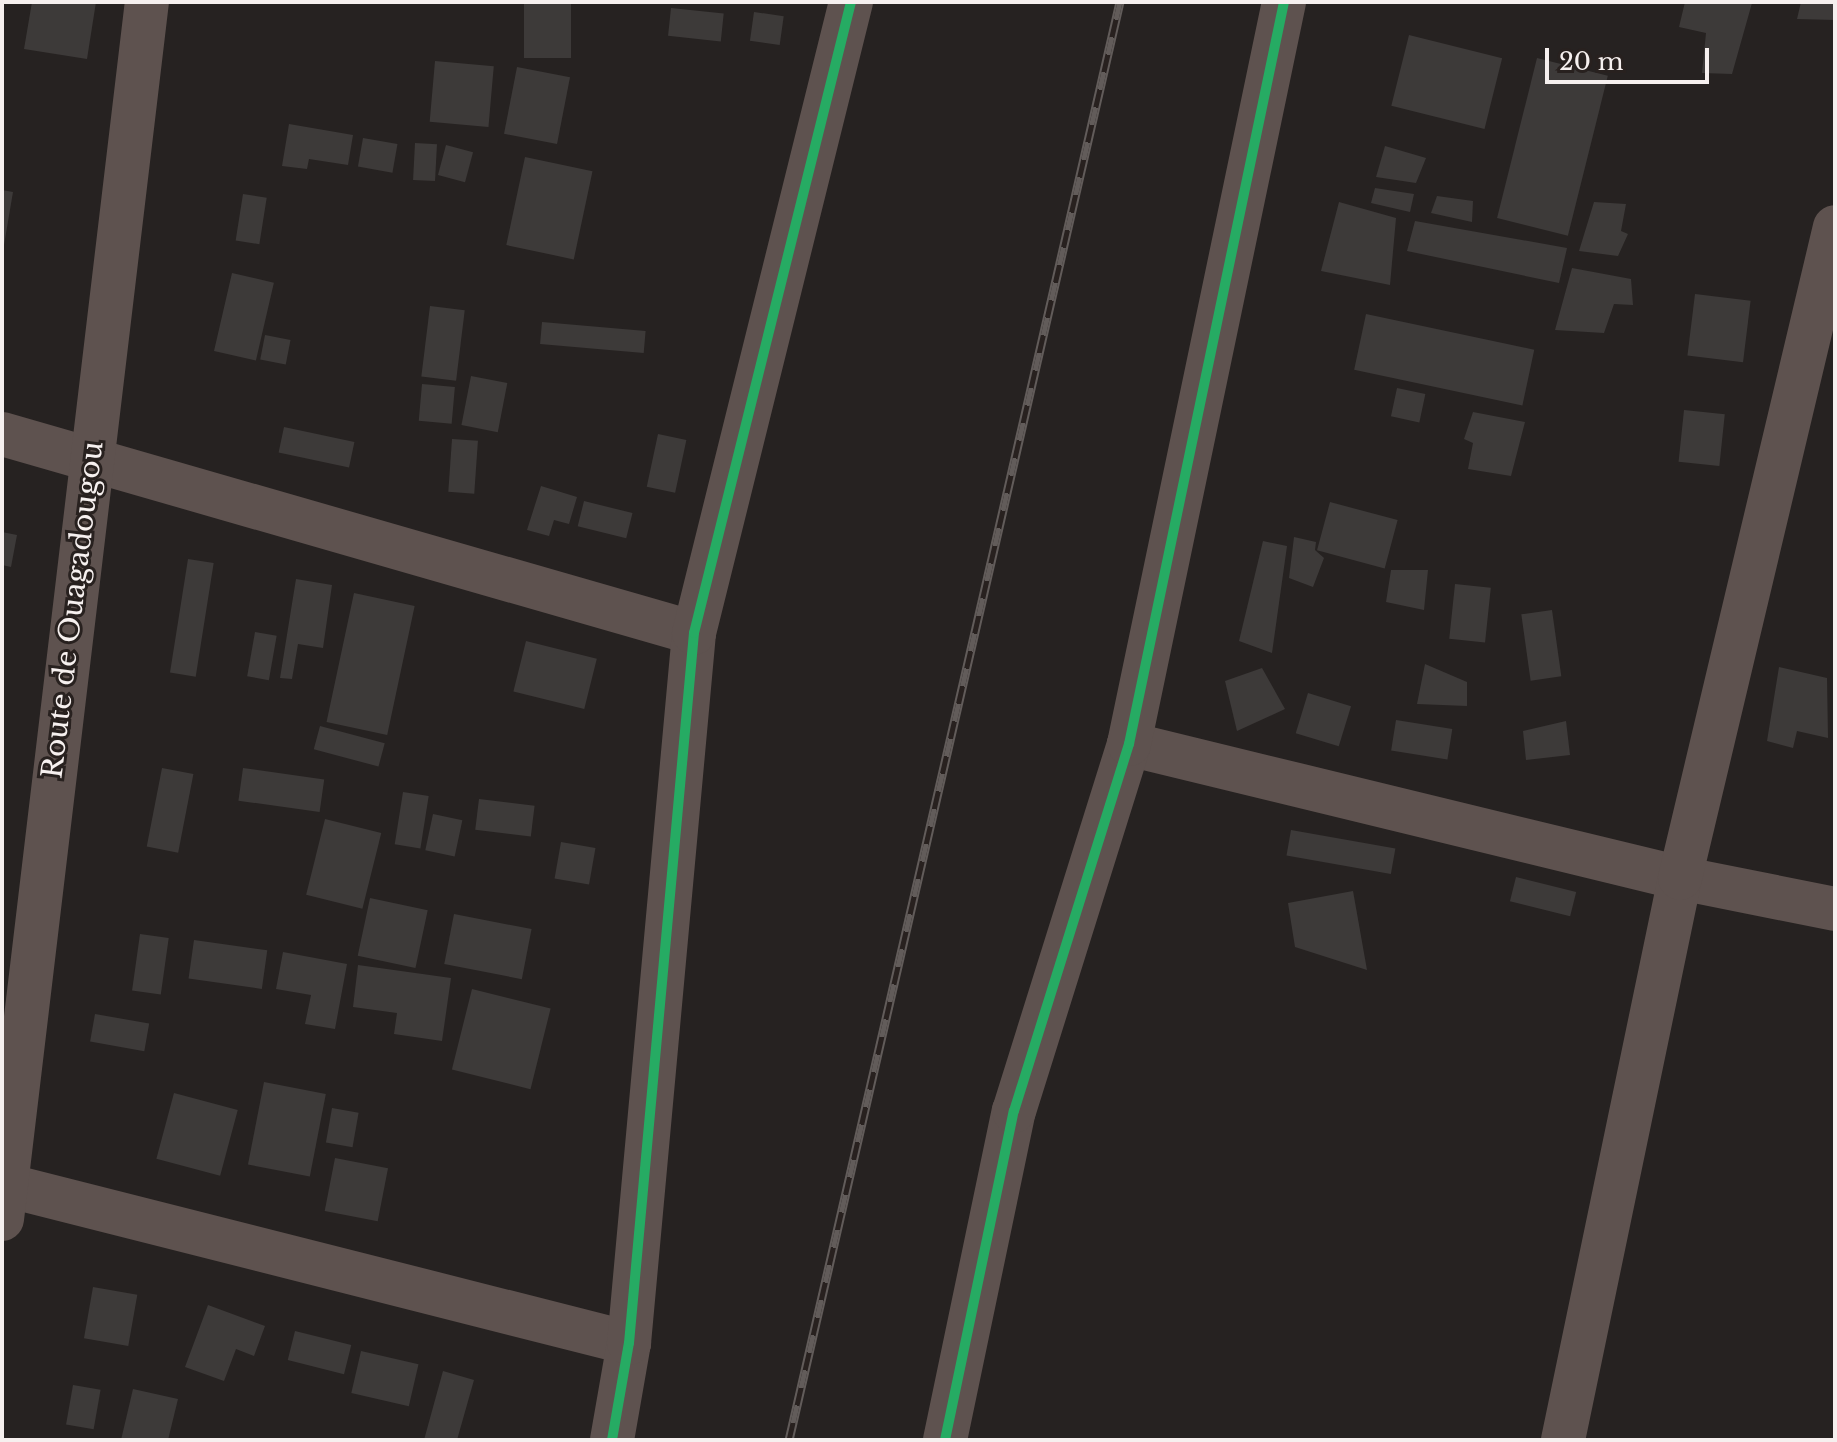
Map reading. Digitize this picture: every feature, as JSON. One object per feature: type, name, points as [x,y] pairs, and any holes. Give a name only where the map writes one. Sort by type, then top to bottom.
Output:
[{"type":"street","name":"Route de Ouagadougou","points":[[4,1196],[147,2]]},
{"type":"street","points":[[612,1440],[629,1343],[694,633],[851,2]]},
{"type":"street","points":[[945,1440],[1014,1111],[1129,744],[1284,2]]},
{"type":"street","points":[[1563,1440],[1680,878],[1835,227]]},
{"type":"street","points":[[2,434],[91,456],[694,633]]},
{"type":"street","points":[[1129,744],[1680,878],[1835,909]]},
{"type":"street","points":[[4,1196],[629,1343]]},
{"type":"building","points":[[32,2],[96,2],[87,59],[24,49]]},
{"type":"building","points":[[524,2],[571,2],[571,58],[524,58]]},
{"type":"building","points":[[1685,2],[1752,3],[1732,74],[1702,73],[1706,33],[1679,27]]},
{"type":"building","points":[[1801,2],[1835,2],[1835,20],[1797,19]]},
{"type":"building","points":[[671,8],[724,14],[721,41],[668,36]]},
{"type":"building","points":[[754,12],[784,16],[780,45],[750,41]]},
{"type":"building","points":[[1409,35],[1502,58],[1484,129],[1391,106]]},
{"type":"building","points":[[1537,58],[1608,76],[1568,236],[1497,218]]},
{"type":"building","points":[[435,61],[494,66],[488,127],[430,122]]},
{"type":"building","points":[[517,67],[570,77],[557,144],[504,134]]},
{"type":"building","points":[[289,124],[353,135],[348,165],[309,159],[307,169],[282,166]]},
{"type":"building","points":[[363,138],[397,144],[392,173],[358,167]]},
{"type":"building","points":[[415,143],[437,144],[435,181],[413,180]]},
{"type":"building","points":[[446,145],[473,152],[465,182],[438,175]]},
{"type":"building","points":[[1385,146],[1426,158],[1416,183],[1376,177]]},
{"type":"building","points":[[525,157],[592,171],[574,259],[506,245]]},
{"type":"building","points":[[1375,188],[1414,194],[1410,212],[1371,203]]},
{"type":"building","points":[[2,190],[13,192],[4,245],[2,245]]},
{"type":"building","points":[[243,194],[267,198],[259,244],[236,240]]},
{"type":"building","points":[[1437,196],[1473,201],[1472,222],[1431,213]]},
{"type":"building","points":[[1339,202],[1396,218],[1390,285],[1321,271]]},
{"type":"building","points":[[1594,202],[1626,204],[1621,231],[1628,234],[1618,256],[1579,251]]},
{"type":"building","points":[[1415,221],[1567,248],[1559,283],[1407,251]]},
{"type":"building","points":[[1572,268],[1631,279],[1633,305],[1614,304],[1604,333],[1555,330]]},
{"type":"building","points":[[232,273],[274,283],[256,361],[214,351]]},
{"type":"building","points":[[1695,294],[1751,301],[1743,362],[1687,356]]},
{"type":"building","points":[[430,306],[465,310],[456,381],[421,376]]},
{"type":"building","points":[[1366,314],[1534,350],[1522,406],[1354,370]]},
{"type":"building","points":[[542,322],[646,331],[644,353],[540,344]]},
{"type":"building","points":[[265,335],[291,340],[286,365],[260,360]]},
{"type":"building","points":[[471,376],[507,383],[498,432],[461,425]]},
{"type":"building","points":[[422,384],[455,387],[452,424],[419,421]]},
{"type":"building","points":[[1397,388],[1425,394],[1419,422],[1391,416]]},
{"type":"building","points":[[1684,410],[1725,414],[1719,466],[1679,462]]},
{"type":"building","points":[[1473,412],[1525,422],[1511,476],[1468,469],[1473,443],[1464,439]]},
{"type":"building","points":[[284,427],[354,442],[349,467],[279,452]]},
{"type":"building","points":[[658,434],[686,440],[675,493],[647,487]]},
{"type":"building","points":[[452,439],[478,441],[474,494],[448,492]]},
{"type":"building","points":[[541,486],[577,497],[569,524],[554,520],[549,536],[527,530]]},
{"type":"building","points":[[584,501],[633,513],[626,538],[578,526]]},
{"type":"building","points":[[1330,502],[1398,520],[1385,568],[1317,550]]},
{"type":"building","points":[[2,532],[17,535],[11,567],[2,565]]},
{"type":"building","points":[[1294,537],[1316,542],[1315,550],[1324,558],[1313,587],[1289,578]]},
{"type":"building","points":[[1263,541],[1287,546],[1272,653],[1239,641]]},
{"type":"building","points":[[188,559],[214,563],[196,677],[170,673]]},
{"type":"building","points":[[1391,570],[1428,570],[1424,610],[1386,602]]},
{"type":"building","points":[[296,579],[332,585],[323,648],[298,644],[292,679],[280,678]]},
{"type":"building","points":[[1455,584],[1491,588],[1485,642],[1449,639]]},
{"type":"building","points":[[354,593],[415,606],[387,735],[327,722]]},
{"type":"building","points":[[1552,610],[1561,676],[1531,681],[1521,614]]},
{"type":"building","points":[[255,632],[277,636],[269,680],[247,676]]},
{"type":"building","points":[[526,641],[597,659],[584,709],[513,691]]},
{"type":"building","points":[[1425,664],[1467,682],[1467,706],[1417,704]]},
{"type":"building","points":[[1779,667],[1827,678],[1828,738],[1797,731],[1793,748],[1767,741]]},
{"type":"building","points":[[1262,668],[1285,709],[1237,731],[1225,681]]},
{"type":"building","points":[[1308,693],[1351,706],[1339,746],[1296,733]]},
{"type":"building","points":[[1396,720],[1452,729],[1447,760],[1391,751]]},
{"type":"building","points":[[1566,721],[1570,755],[1526,760],[1523,731]]},
{"type":"building","points":[[320,726],[385,743],[379,767],[314,749]]},
{"type":"building","points":[[162,768],[193,774],[178,853],[147,847]]},
{"type":"building","points":[[243,768],[324,779],[320,812],[238,801]]},
{"type":"building","points":[[403,792],[429,796],[420,848],[395,844]]},
{"type":"building","points":[[479,799],[535,806],[531,837],[475,830]]},
{"type":"building","points":[[433,814],[462,820],[455,856],[425,850]]},
{"type":"building","points":[[325,819],[381,833],[362,909],[306,895]]},
{"type":"building","points":[[1291,830],[1395,848],[1391,874],[1286,856]]},
{"type":"building","points":[[561,842],[595,848],[589,885],[555,878]]},
{"type":"building","points":[[1516,877],[1576,892],[1570,916],[1510,901]]},
{"type":"building","points":[[1353,891],[1367,970],[1295,947],[1288,903]]},
{"type":"building","points":[[370,898],[428,910],[415,968],[358,956]]},
{"type":"building","points":[[454,914],[532,929],[522,979],[444,964]]},
{"type":"building","points":[[140,934],[169,938],[161,994],[132,990]]},
{"type":"building","points":[[194,940],[267,950],[262,989],[189,979]]},
{"type":"building","points":[[283,952],[347,964],[335,1029],[305,1024],[311,995],[276,989]]},
{"type":"building","points":[[358,965],[451,978],[442,1041],[394,1034],[397,1013],[353,1007]]},
{"type":"building","points":[[472,989],[551,1009],[531,1089],[452,1070]]},
{"type":"building","points":[[95,1014],[149,1024],[144,1051],[90,1042]]},
{"type":"building","points":[[264,1082],[326,1094],[310,1176],[248,1164]]},
{"type":"building","points":[[174,1093],[238,1110],[220,1176],[156,1159]]},
{"type":"building","points":[[332,1108],[359,1113],[353,1147],[326,1142]]},
{"type":"building","points":[[335,1158],[388,1168],[378,1221],[325,1211]]},
{"type":"building","points":[[93,1287],[137,1295],[128,1346],[84,1338]]},
{"type":"building","points":[[208,1305],[265,1326],[254,1356],[236,1349],[224,1381],[185,1367]]},
{"type":"building","points":[[295,1331],[351,1345],[344,1374],[288,1360]]},
{"type":"building","points":[[361,1351],[418,1364],[409,1406],[351,1393]]},
{"type":"building","points":[[443,1371],[474,1380],[457,1440],[424,1440]]},
{"type":"building","points":[[73,1385],[101,1390],[94,1429],[66,1424]]},
{"type":"building","points":[[133,1389],[178,1399],[168,1440],[121,1440]]},
{"type":"railway","points":[[789,1440],[1120,2]]},
{"type":"cycle path","points":[[612,1440],[629,1343],[694,633],[851,2]]},
{"type":"cycle path","points":[[945,1440],[1014,1111],[1129,744],[1284,2]]}]
